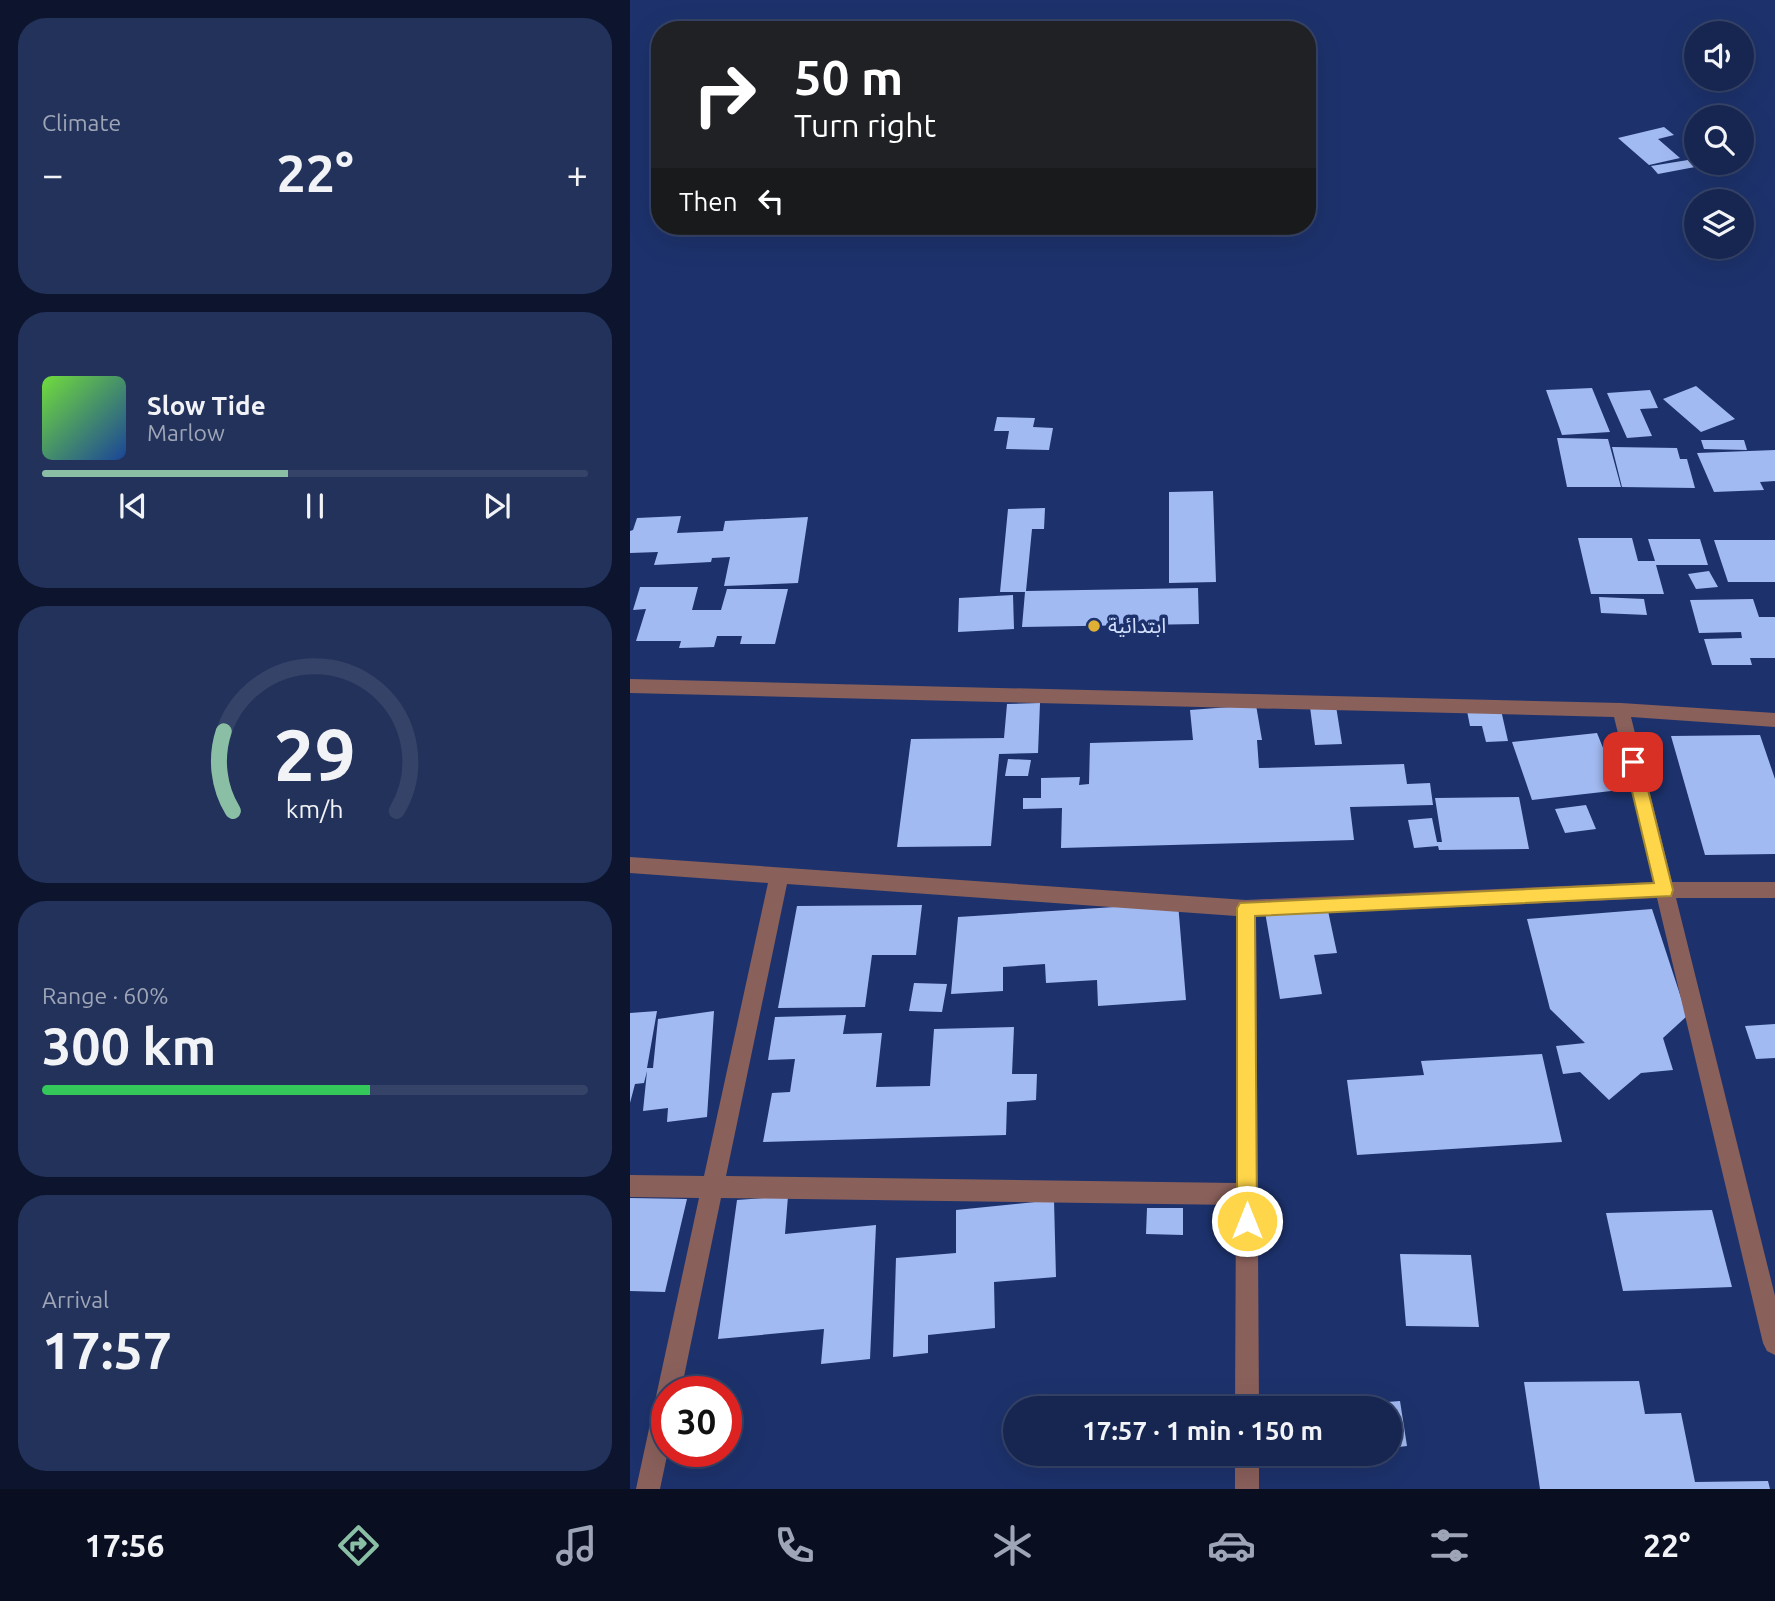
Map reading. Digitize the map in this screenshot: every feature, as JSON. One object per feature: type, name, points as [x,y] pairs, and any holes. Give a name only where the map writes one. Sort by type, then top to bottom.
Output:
[{"type":"street","points":[[630,686],[1621,710],[1775,720]]},
{"type":"street","points":[[1621,710],[1775,1343]]},
{"type":"street","points":[[630,865],[1246,908],[1665,890],[1775,890]]},
{"type":"street","points":[[672,1376],[779,876]]},
{"type":"street","points":[[1246,908],[1247,1396]]},
{"type":"street","points":[[630,1186],[1247,1194]]},
{"type":"street","points":[[1247,1466],[1247,1489]]},
{"type":"street","points":[[648,1489],[653,1467]]},
{"type":"building","points":[[1664,127],[1674,135],[1658,139],[1680,158],[1649,165],[1618,138]]},
{"type":"building","points":[[1684,161],[1684,169],[1658,174],[1651,166]]},
{"type":"building","points":[[1696,386],[1735,419],[1701,432],[1663,399]]},
{"type":"building","points":[[1592,388],[1610,432],[1562,435],[1546,390]]},
{"type":"building","points":[[1650,390],[1658,408],[1640,409],[1652,436],[1627,438],[1607,393]]},
{"type":"building","points":[[997,417],[1035,418],[1033,427],[1053,428],[1049,450],[1006,449],[1009,431],[994,431]]},
{"type":"building","points":[[1557,438],[1608,439],[1621,487],[1567,487]]},
{"type":"building","points":[[1701,440],[1744,440],[1747,450],[1704,449]]},
{"type":"building","points":[[1612,447],[1677,448],[1680,459],[1687,459],[1695,488],[1622,487]]},
{"type":"building","points":[[1775,450],[1775,481],[1760,482],[1764,490],[1714,492],[1697,453]]},
{"type":"building","points":[[1213,491],[1216,582],[1169,583],[1169,492]]},
{"type":"building","points":[[1045,508],[1044,529],[1032,529],[1026,591],[1198,588],[1199,624],[1022,627],[1025,592],[1000,592],[1008,509]]},
{"type":"building","points":[[681,516],[677,533],[723,531],[725,521],[808,517],[798,583],[724,586],[730,557],[712,558],[711,562],[654,565],[658,552],[630,553],[630,531],[633,530],[637,518]]},
{"type":"building","points":[[1578,538],[1632,538],[1638,561],[1655,561],[1648,539],[1700,539],[1708,565],[1656,565],[1664,594],[1591,594]]},
{"type":"building","points":[[1714,540],[1775,540],[1775,582],[1728,582]]},
{"type":"building","points":[[1709,571],[1718,587],[1696,589],[1688,574]]},
{"type":"building","points":[[640,587],[698,587],[692,610],[721,610],[727,589],[788,589],[775,644],[740,644],[742,636],[717,636],[714,647],[679,648],[681,641],[636,641],[646,609],[633,610]]},
{"type":"building","points":[[1013,595],[1014,629],[958,632],[959,598]]},
{"type":"building","points":[[1599,597],[1644,599],[1647,615],[1601,613]]},
{"type":"building","points":[[1753,599],[1759,617],[1775,617],[1775,658],[1750,658],[1752,665],[1712,665],[1704,639],[1742,638],[1741,632],[1699,633],[1690,600]]},
{"type":"building","points":[[1040,703],[1038,753],[999,754],[991,846],[897,847],[911,739],[1004,738],[1007,704]]},
{"type":"building","points":[[1256,705],[1262,740],[1257,740],[1259,768],[1404,764],[1407,784],[1430,783],[1433,805],[1350,807],[1354,840],[1061,848],[1062,808],[1023,809],[1023,798],[1041,798],[1041,778],[1080,777],[1079,785],[1089,784],[1090,743],[1193,740],[1190,710]]},
{"type":"building","points":[[1336,706],[1342,744],[1315,745],[1310,707]]},
{"type":"building","points":[[1501,710],[1508,741],[1486,742],[1482,726],[1470,726],[1467,711]]},
{"type":"building","points":[[1597,733],[1620,790],[1532,800],[1512,742]]},
{"type":"building","points":[[1760,735],[1775,779],[1775,854],[1705,855],[1671,736]]},
{"type":"building","points":[[1008,759],[1031,760],[1028,776],[1005,776]]},
{"type":"building","points":[[1519,797],[1529,849],[1439,850],[1438,846],[1414,848],[1408,820],[1432,818],[1437,842],[1442,842],[1435,798]]},
{"type":"building","points":[[1586,805],[1596,829],[1565,833],[1555,809]]},
{"type":"building","points":[[1178,903],[1186,1000],[1098,1006],[1097,980],[1046,983],[1045,964],[1003,967],[1003,991],[951,994],[958,917]]},
{"type":"building","points":[[922,905],[916,955],[872,955],[865,1007],[778,1008],[797,906]]},
{"type":"building","points":[[1327,906],[1337,953],[1314,955],[1322,994],[1280,999],[1265,912]]},
{"type":"building","points":[[1652,909],[1687,1016],[1663,1038],[1673,1070],[1641,1073],[1609,1100],[1580,1072],[1563,1074],[1556,1046],[1585,1043],[1550,1009],[1527,919]]},
{"type":"building","points":[[914,983],[947,984],[942,1012],[909,1011]]},
{"type":"building","points":[[657,1011],[647,1068],[653,1068],[658,1019],[714,1011],[707,1117],[667,1122],[668,1108],[643,1111],[647,1071],[644,1083],[635,1084],[630,1103],[630,1013]]},
{"type":"building","points":[[846,1015],[843,1034],[882,1033],[876,1087],[930,1086],[934,1029],[1014,1027],[1012,1074],[1037,1074],[1036,1100],[1007,1102],[1006,1135],[763,1142],[772,1093],[790,1092],[795,1059],[768,1060],[775,1017]]},
{"type":"building","points":[[1775,1024],[1775,1058],[1756,1059],[1745,1026]]},
{"type":"building","points":[[1542,1054],[1562,1142],[1357,1155],[1347,1080],[1424,1075],[1421,1061]]},
{"type":"building","points":[[788,1196],[785,1234],[876,1225],[870,1359],[821,1364],[824,1329],[718,1339],[737,1200]]},
{"type":"building","points":[[630,1198],[687,1199],[665,1292],[630,1291]]},
{"type":"building","points":[[1054,1200],[1056,1277],[994,1282],[995,1328],[928,1335],[928,1353],[893,1357],[896,1258],[956,1253],[956,1210]]},
{"type":"building","points":[[1147,1208],[1183,1208],[1183,1235],[1146,1234]]},
{"type":"building","points":[[1712,1210],[1732,1287],[1623,1291],[1606,1213]]},
{"type":"building","points":[[1400,1254],[1471,1255],[1479,1327],[1406,1326]]},
{"type":"building","points":[[1639,1381],[1645,1414],[1681,1413],[1695,1482],[1768,1481],[1770,1489],[1540,1489],[1524,1382]]},
{"type":"building","points":[[1402,1414],[1407,1446],[1402,1447]]},
{"type":"place","name":"ابتدائية","points":[[1094,626]]},
{"type":"route","points":[[1247,1221],[1246,908],[1665,890],[1633,762]]}]
